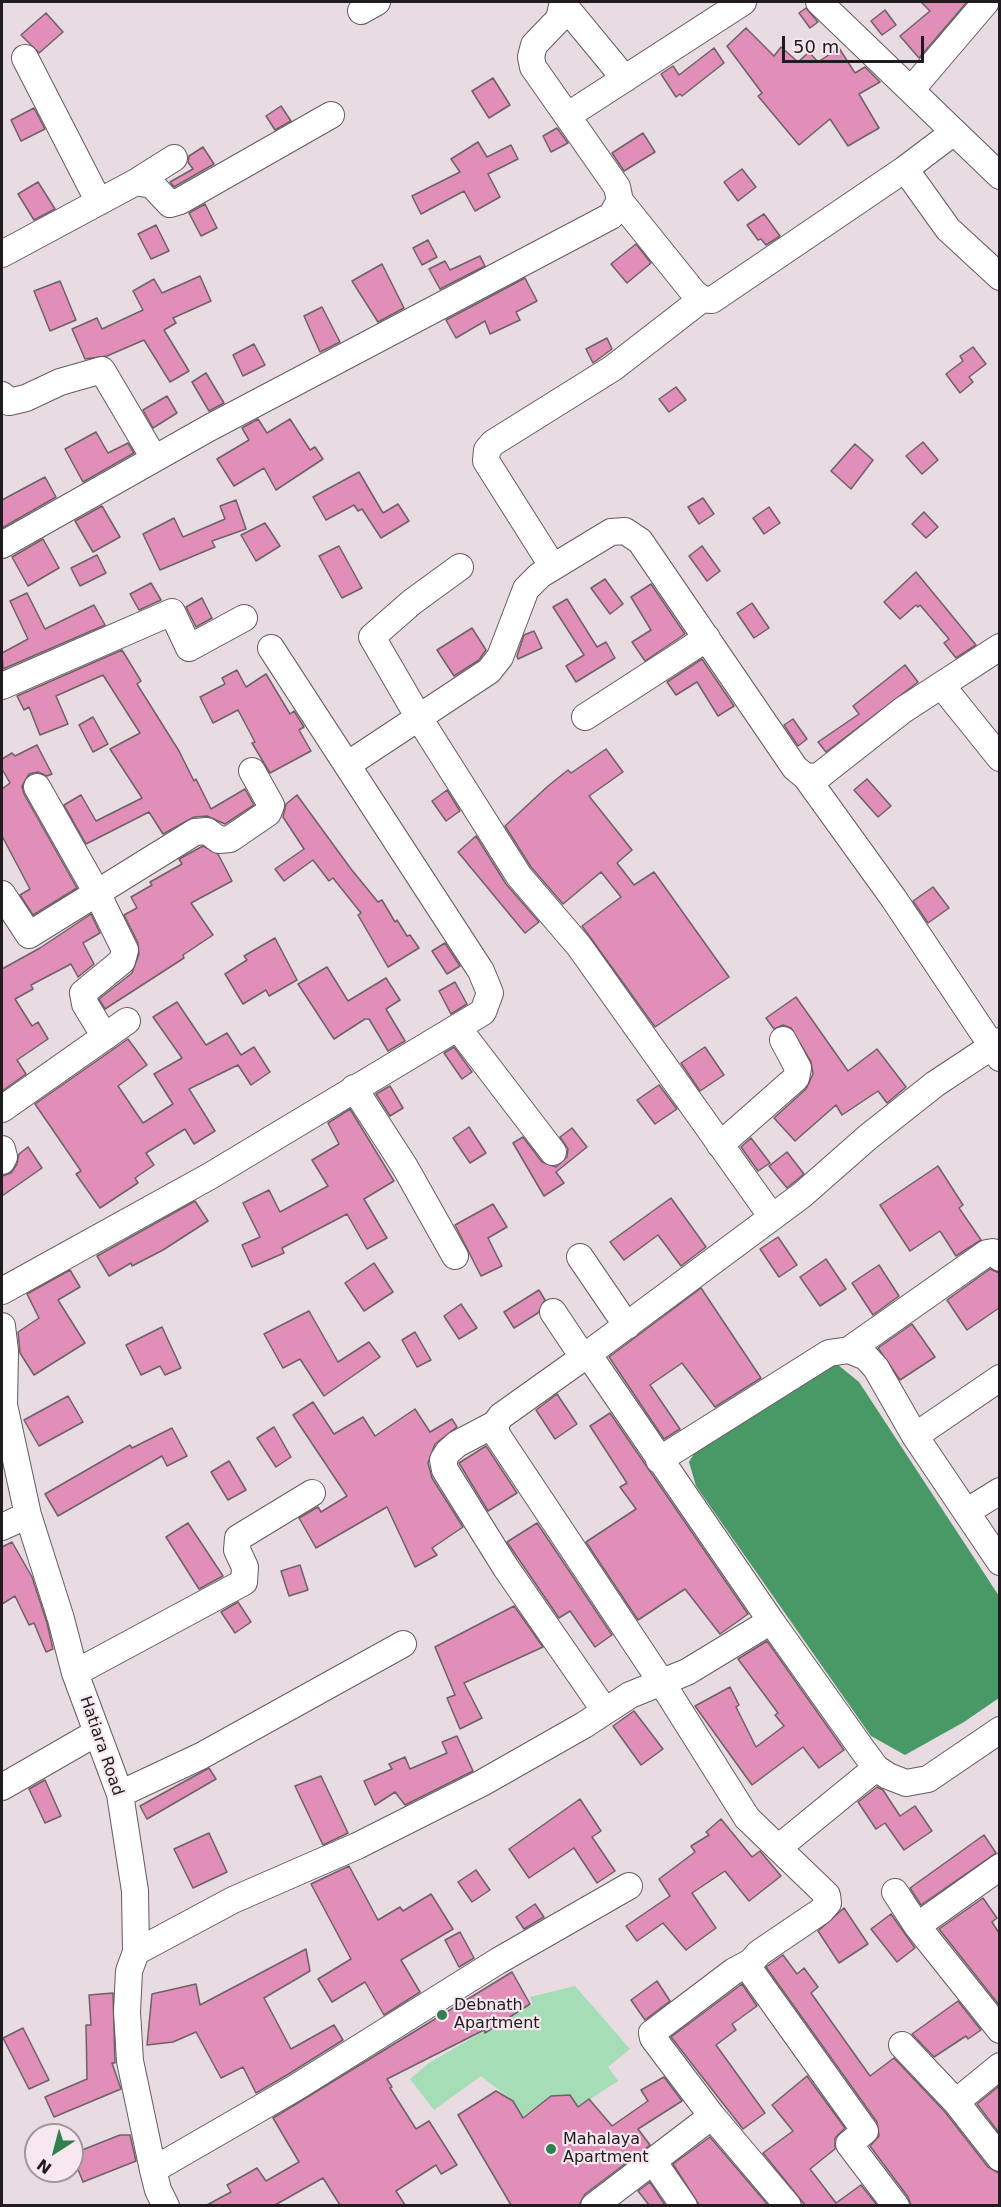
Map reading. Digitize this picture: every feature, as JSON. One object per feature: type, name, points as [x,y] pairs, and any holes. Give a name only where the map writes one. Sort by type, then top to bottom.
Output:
[{"type":"street","points":[[567,116],[743,2]]},
{"type":"street","points":[[819,2],[999,176]]},
{"type":"street","points":[[911,90],[986,2]]},
{"type":"street","points":[[563,3],[625,79]]},
{"type":"street","points":[[563,3],[559,19],[534,45],[531,57],[533,67],[617,187],[620,201],[694,293],[702,299],[712,300],[905,169],[954,132]]},
{"type":"street","points":[[26,58],[99,202]]},
{"type":"street","points":[[136,182],[147,182],[152,185],[170,204],[331,115]]},
{"type":"street","points":[[2,254],[136,182],[174,158]]},
{"type":"street","points":[[905,169],[948,229],[999,276]]},
{"type":"street","points":[[2,545],[154,458],[611,216],[620,201]]},
{"type":"street","points":[[553,567],[486,461],[487,450],[493,442],[613,368],[702,299]]},
{"type":"street","points":[[2,395],[9,402],[26,398],[60,382],[102,370],[154,458]]},
{"type":"street","points":[[347,765],[489,671],[503,650],[526,589],[540,574],[611,532],[625,531],[640,541],[795,768],[806,777],[894,899],[997,1049],[926,1091],[772,1217],[627,1326],[501,1416],[495,1424],[457,1444],[443,1460],[445,1470],[511,1575],[605,1711]]},
{"type":"street","points":[[460,567],[412,602],[372,637],[419,718],[519,876],[579,946],[772,1217]]},
{"type":"street","points":[[2,686],[172,612],[189,648],[244,618]]},
{"type":"street","points":[[585,717],[707,638]]},
{"type":"street","points":[[806,777],[819,777],[903,710],[999,647]]},
{"type":"street","points":[[2,1291],[210,1176],[483,1012],[490,993],[482,971],[271,648]]},
{"type":"street","points":[[942,686],[999,758]]},
{"type":"street","points":[[2,894],[29,935],[195,832],[207,831],[219,840],[230,839],[268,813],[271,805],[252,771]]},
{"type":"street","points":[[37,787],[97,893],[125,950],[122,960],[83,993],[85,1004],[105,1037]]},
{"type":"street","points":[[2,1109],[128,1021]]},
{"type":"street","points":[[458,1028],[553,1152]]},
{"type":"street","points":[[720,1145],[796,1078],[798,1068],[783,1040]]},
{"type":"street","points":[[354,1088],[405,1167],[455,1256]]},
{"type":"street","points":[[2,1149],[4,1157],[2,1161]]},
{"type":"street","points":[[659,1460],[829,1353],[849,1350],[987,1253],[993,1252],[999,1258]]},
{"type":"street","points":[[580,1257],[627,1326]]},
{"type":"street","points":[[553,1312],[876,1768],[906,1783],[928,1779],[999,1730]]},
{"type":"street","name":"Hatiara Road","points":[[2,1326],[5,1351],[3,1405],[28,1515],[61,1619],[75,1673],[120,1794],[135,1891],[136,1952],[129,1971],[127,2012],[130,2061],[153,2170],[158,2190],[166,2205]]},
{"type":"street","points":[[849,1350],[866,1357],[876,1368],[915,1436],[999,1562]]},
{"type":"street","points":[[915,1436],[999,1378]]},
{"type":"street","points":[[495,1424],[497,1434],[662,1683],[747,1818],[827,1895],[828,1903],[821,1911],[759,1953],[751,1962],[734,1971],[652,2033],[653,2038],[712,2116],[788,2205]]},
{"type":"street","points":[[966,1512],[999,1491]]},
{"type":"street","points":[[75,1673],[244,1582],[245,1568],[237,1550],[238,1538],[312,1493]]},
{"type":"street","points":[[2,1527],[28,1515]]},
{"type":"street","points":[[136,1952],[234,1900],[357,1846],[482,1783],[630,1695],[687,1672],[771,1621]]},
{"type":"street","points":[[120,1794],[201,1756],[404,1644]]},
{"type":"street","points":[[2,1787],[96,1732]]},
{"type":"street","points":[[778,1848],[876,1768]]},
{"type":"street","points":[[917,1926],[999,1867]]},
{"type":"street","points":[[153,2170],[295,2088],[498,1961],[628,1887]]},
{"type":"street","points":[[895,1892],[917,1926],[981,2003],[999,2031]]},
{"type":"street","points":[[751,1962],[750,1970],[756,1981],[866,2131],[849,2144],[896,2205]]},
{"type":"street","points":[[902,2045],[956,2102],[999,2157]]},
{"type":"street","points":[[956,2102],[999,2066]]},
{"type":"street","points":[[594,2205],[712,2116]]},
{"type":"street","points":[[653,2161],[684,2205]]},
{"type":"shaded area","points":[[832,1360],[859,1382],[999,1596],[999,1698],[964,1722],[905,1755],[871,1736],[696,1486],[689,1462],[707,1432]]},
{"type":"shaded area","points":[[575,1986],[630,2049],[608,2067],[618,2081],[578,2107],[570,2095],[551,2096],[522,2117],[513,2101],[481,2076],[434,2110],[410,2079],[429,2063],[527,2006],[533,2005],[530,1997]]},
{"type":"building","points":[[921,2],[967,2],[919,58],[900,36],[930,11]]},
{"type":"building","points":[[806,8],[818,22],[810,28],[799,13]]},
{"type":"building","points":[[885,10],[896,25],[882,35],[871,21]]},
{"type":"building","points":[[46,13],[63,32],[39,53],[21,35]]},
{"type":"building","points":[[746,28],[774,56],[781,47],[798,62],[809,52],[818,62],[839,48],[855,73],[865,67],[880,82],[859,94],[879,128],[848,146],[830,119],[799,145],[758,96],[762,93],[727,46]]},
{"type":"building","points":[[714,48],[724,63],[682,96],[680,94],[676,97],[661,74],[673,66],[679,75]]},
{"type":"building","points":[[493,78],[510,105],[489,118],[472,91]]},
{"type":"building","points":[[281,106],[291,121],[275,130],[266,116]]},
{"type":"building","points":[[34,108],[45,129],[21,141],[11,120]]},
{"type":"building","points":[[557,128],[568,143],[551,152],[543,136]]},
{"type":"building","points":[[643,133],[655,152],[624,171],[612,153]]},
{"type":"building","points":[[478,142],[487,157],[511,145],[518,159],[488,174],[500,197],[475,211],[464,191],[421,214],[412,196],[460,172],[451,159]]},
{"type":"building","points":[[203,147],[214,164],[174,187],[170,182],[193,169],[188,162],[189,156]]},
{"type":"building","points":[[742,169],[756,187],[738,201],[724,182]]},
{"type":"building","points":[[38,182],[55,209],[34,220],[18,194]]},
{"type":"building","points":[[205,204],[217,228],[201,236],[189,213]]},
{"type":"building","points":[[764,214],[780,236],[766,245],[761,239],[758,240],[747,225]]},
{"type":"building","points":[[156,225],[169,251],[151,259],[138,234]]},
{"type":"building","points":[[428,240],[437,257],[422,265],[413,248]]},
{"type":"building","points":[[636,244],[651,263],[627,283],[611,264]]},
{"type":"building","points":[[480,256],[485,266],[440,289],[429,269],[445,261],[450,270]]},
{"type":"building","points":[[382,264],[404,308],[378,322],[352,281]]},
{"type":"building","points":[[200,276],[211,301],[173,318],[176,323],[164,330],[189,371],[170,382],[144,340],[107,356],[85,359],[72,329],[97,318],[102,329],[143,310],[133,291],[154,279],[162,293]]},
{"type":"building","points":[[525,278],[537,301],[516,312],[520,320],[490,334],[485,321],[456,338],[446,320]]},
{"type":"building","points":[[60,281],[76,320],[50,331],[34,291]]},
{"type":"building","points":[[322,307],[340,342],[320,352],[304,316]]},
{"type":"building","points":[[607,338],[612,349],[593,363],[586,349]]},
{"type":"building","points":[[254,344],[265,365],[243,376],[233,355]]},
{"type":"building","points":[[973,347],[986,364],[969,377],[973,382],[960,393],[946,374],[963,361],[960,356]]},
{"type":"building","points":[[206,373],[224,403],[209,411],[192,382]]},
{"type":"building","points":[[676,387],[686,400],[669,412],[659,399]]},
{"type":"building","points":[[167,396],[177,413],[153,428],[143,410]]},
{"type":"building","points":[[258,419],[267,433],[290,419],[310,450],[315,447],[323,459],[276,490],[264,468],[234,486],[217,459],[249,440],[242,428]]},
{"type":"building","points":[[96,432],[108,453],[128,443],[134,453],[83,482],[65,449]]},
{"type":"building","points":[[923,442],[938,460],[922,474],[906,456]]},
{"type":"building","points":[[855,444],[873,460],[851,489],[831,471]]},
{"type":"building","points":[[359,472],[383,513],[398,504],[409,521],[381,538],[362,509],[358,511],[354,505],[326,520],[313,497]]},
{"type":"building","points":[[45,477],[56,497],[2,528],[2,500]]},
{"type":"building","points":[[703,498],[714,514],[699,524],[688,507]]},
{"type":"building","points":[[236,500],[246,529],[212,541],[215,547],[160,570],[143,534],[174,518],[183,537],[225,519],[220,506]]},
{"type":"building","points":[[102,506],[120,537],[93,552],[75,521]]},
{"type":"building","points":[[769,507],[780,523],[764,534],[753,518]]},
{"type":"building","points":[[924,512],[938,527],[926,538],[912,524]]},
{"type":"building","points":[[265,523],[280,546],[256,561],[241,535]]},
{"type":"building","points":[[43,539],[59,568],[28,586],[12,557]]},
{"type":"building","points":[[339,546],[362,588],[342,598],[319,556]]},
{"type":"building","points":[[702,546],[720,571],[707,581],[689,556]]},
{"type":"building","points":[[97,555],[106,573],[80,586],[71,568]]},
{"type":"building","points":[[916,572],[976,645],[956,658],[944,643],[949,639],[920,605],[918,607],[916,605],[900,619],[884,602]]},
{"type":"building","points":[[605,579],[623,604],[610,614],[591,588]]},
{"type":"building","points":[[151,583],[161,600],[139,610],[130,594]]},
{"type":"building","points":[[651,584],[685,634],[645,661],[632,642],[651,630],[631,597]]},
{"type":"building","points":[[27,593],[45,629],[94,605],[105,625],[3,669],[2,653],[28,639],[10,601]]},
{"type":"building","points":[[202,598],[212,618],[196,627],[186,607]]},
{"type":"building","points":[[567,599],[597,647],[606,642],[615,658],[576,682],[566,666],[584,655],[553,607]]},
{"type":"building","points":[[752,603],[769,628],[754,638],[737,613]]},
{"type":"building","points":[[472,628],[486,650],[479,660],[454,676],[437,650]]},
{"type":"building","points":[[534,631],[542,648],[518,659],[524,635]]},
{"type":"building","points":[[122,650],[141,681],[137,684],[179,751],[194,781],[196,779],[211,809],[245,789],[254,805],[225,824],[207,816],[194,817],[163,834],[149,812],[86,844],[64,805],[81,795],[96,821],[142,798],[110,749],[140,733],[103,675],[56,696],[68,724],[40,735],[29,707],[24,710],[17,696]]},
{"type":"building","points":[[702,659],[734,706],[718,716],[697,682],[676,695],[667,682]]},
{"type":"building","points":[[905,665],[918,682],[826,752],[818,742],[859,714],[853,706]]},
{"type":"building","points":[[237,670],[246,687],[266,674],[290,714],[294,711],[304,727],[299,730],[311,751],[270,773],[252,743],[255,742],[238,710],[213,723],[200,697],[225,684],[222,678]]},
{"type":"building","points":[[93,717],[108,744],[93,752],[79,725]]},
{"type":"building","points":[[793,719],[807,739],[798,746],[784,725]]},
{"type":"building","points":[[37,745],[52,774],[47,776],[38,772],[29,774],[22,786],[24,794],[77,888],[33,915],[20,895],[30,889],[2,836],[2,789],[10,783],[2,769],[2,759],[12,753],[15,756]]},
{"type":"building","points":[[606,749],[623,772],[589,796],[632,850],[617,863],[634,885],[654,872],[729,977],[655,1027],[582,926],[621,897],[601,872],[563,904],[531,867],[505,826],[568,770],[571,773]]},
{"type":"building","points":[[867,779],[891,806],[878,817],[854,790]]},
{"type":"building","points":[[447,790],[460,811],[446,821],[432,801]]},
{"type":"building","points":[[297,795],[351,869],[378,902],[382,900],[395,922],[397,920],[407,936],[410,935],[419,948],[388,967],[358,915],[361,913],[333,878],[329,881],[313,860],[284,881],[275,869],[304,849],[283,817],[286,804]]},
{"type":"building","points":[[476,836],[506,884],[539,922],[525,933],[458,852]]},
{"type":"building","points":[[203,846],[218,854],[232,881],[191,903],[213,935],[183,955],[184,958],[105,1009],[99,999],[132,973],[139,954],[138,943],[124,915],[137,908],[131,897],[152,885],[150,882],[182,864],[179,859]]},
{"type":"building","points":[[933,887],[949,908],[928,923],[913,901]]},
{"type":"building","points":[[91,914],[100,933],[83,943],[94,964],[78,977],[71,964],[31,985],[33,989],[15,999],[32,1026],[38,1022],[48,1039],[17,1060],[26,1074],[2,1091],[2,969],[40,948]]},
{"type":"building","points":[[275,938],[297,980],[269,996],[266,990],[243,1004],[225,974],[247,960],[244,956]]},
{"type":"building","points":[[445,943],[460,966],[447,974],[432,951]]},
{"type":"building","points":[[327,967],[348,1001],[386,978],[400,1000],[386,1009],[405,1041],[388,1051],[369,1019],[365,1019],[334,1039],[298,984]]},
{"type":"building","points":[[455,982],[467,1004],[451,1014],[439,991]]},
{"type":"building","points":[[796,997],[848,1071],[877,1049],[906,1087],[887,1103],[878,1091],[842,1115],[836,1105],[795,1141],[774,1118],[806,1089],[813,1074],[811,1062],[791,1028],[783,1025],[774,1029],[766,1018]]},
{"type":"building","points":[[177,1002],[206,1045],[227,1033],[241,1055],[254,1047],[270,1072],[251,1085],[238,1065],[189,1089],[215,1131],[194,1144],[185,1129],[146,1153],[154,1165],[135,1178],[138,1183],[100,1208],[76,1174],[81,1171],[35,1104],[128,1039],[147,1065],[118,1086],[143,1123],[173,1104],[154,1074],[182,1058],[153,1017]]},
{"type":"building","points":[[454,1047],[472,1072],[462,1079],[444,1053]]},
{"type":"building","points":[[705,1047],[724,1075],[700,1091],[681,1063]]},
{"type":"building","points":[[659,1085],[677,1109],[655,1124],[637,1100]]},
{"type":"building","points":[[390,1086],[403,1108],[390,1116],[376,1094]]},
{"type":"building","points":[[350,1109],[394,1181],[364,1199],[387,1238],[367,1249],[347,1214],[282,1248],[284,1253],[252,1267],[242,1245],[260,1237],[243,1203],[269,1190],[280,1212],[328,1186],[312,1160],[339,1144],[328,1123]]},
{"type":"building","points":[[469,1127],[486,1153],[470,1163],[453,1138]]},
{"type":"building","points":[[572,1128],[587,1147],[556,1172],[564,1183],[544,1196],[513,1143],[523,1137],[542,1162],[556,1167],[567,1157],[568,1149],[560,1137]]},
{"type":"building","points":[[751,1138],[770,1163],[758,1171],[741,1147]]},
{"type":"building","points":[[28,1147],[42,1168],[2,1196],[2,1176],[11,1173],[17,1164],[19,1154]]},
{"type":"building","points":[[787,1152],[804,1174],[787,1188],[769,1166]]},
{"type":"building","points":[[938,1166],[963,1205],[959,1208],[981,1240],[956,1256],[940,1231],[910,1251],[880,1205]]},
{"type":"building","points":[[671,1198],[706,1247],[681,1266],[658,1235],[624,1260],[610,1242]]},
{"type":"building","points":[[195,1201],[208,1221],[163,1250],[132,1266],[131,1263],[109,1276],[97,1256]]},
{"type":"building","points":[[493,1204],[507,1227],[488,1238],[502,1266],[481,1276],[455,1225]]},
{"type":"building","points":[[778,1237],[797,1265],[779,1277],[760,1249]]},
{"type":"building","points":[[826,1259],[846,1289],[820,1306],[800,1277]]},
{"type":"building","points":[[374,1263],[393,1292],[364,1311],[345,1283]]},
{"type":"building","points":[[879,1265],[899,1296],[873,1315],[852,1283]]},
{"type":"building","points":[[990,1269],[999,1273],[999,1308],[967,1330],[947,1300]]},
{"type":"building","points":[[70,1270],[80,1287],[58,1300],[85,1343],[34,1375],[20,1353],[18,1332],[39,1318],[27,1294]]},
{"type":"building","points":[[701,1288],[761,1378],[715,1407],[682,1363],[650,1385],[680,1429],[664,1439],[609,1357]]},
{"type":"building","points":[[539,1290],[545,1300],[538,1313],[514,1328],[504,1312]]},
{"type":"building","points":[[461,1304],[477,1328],[459,1339],[444,1316]]},
{"type":"building","points":[[309,1311],[338,1362],[369,1342],[380,1357],[324,1396],[300,1359],[283,1368],[264,1334]]},
{"type":"building","points":[[912,1324],[935,1357],[900,1380],[878,1348]]},
{"type":"building","points":[[162,1327],[181,1368],[165,1375],[160,1366],[141,1375],[126,1345]]},
{"type":"building","points":[[415,1332],[431,1360],[417,1367],[402,1340]]},
{"type":"building","points":[[557,1394],[577,1424],[555,1439],[536,1410]]},
{"type":"building","points":[[68,1396],[83,1422],[39,1446],[24,1420]]},
{"type":"building","points":[[313,1402],[334,1434],[363,1417],[375,1436],[415,1409],[430,1432],[452,1419],[457,1427],[435,1444],[428,1463],[432,1478],[463,1527],[432,1548],[437,1555],[415,1567],[387,1507],[316,1548],[299,1518],[318,1507],[321,1512],[347,1496],[293,1415]]},
{"type":"building","points":[[610,1413],[748,1614],[720,1634],[685,1589],[638,1620],[586,1542],[636,1509],[620,1487],[627,1483],[590,1426]]},
{"type":"building","points":[[274,1427],[291,1457],[276,1467],[257,1438]]},
{"type":"building","points":[[172,1428],[187,1456],[167,1466],[162,1456],[58,1516],[45,1494],[130,1445],[132,1448]]},
{"type":"building","points":[[486,1446],[517,1493],[488,1511],[459,1463]]},
{"type":"building","points":[[229,1461],[246,1490],[228,1500],[211,1472]]},
{"type":"building","points":[[188,1523],[223,1576],[199,1589],[166,1537]]},
{"type":"building","points":[[537,1523],[612,1635],[595,1647],[570,1611],[559,1618],[507,1542]]},
{"type":"building","points":[[12,1542],[32,1577],[47,1623],[53,1649],[46,1652],[34,1623],[29,1625],[15,1596],[2,1604],[2,1547]]},
{"type":"building","points":[[300,1565],[308,1590],[289,1596],[281,1571]]},
{"type":"building","points":[[238,1602],[251,1622],[235,1633],[221,1612]]},
{"type":"building","points":[[514,1606],[543,1647],[464,1683],[482,1718],[460,1729],[447,1698],[455,1695],[435,1647]]},
{"type":"building","points":[[767,1641],[844,1750],[819,1768],[803,1747],[752,1785],[695,1706],[730,1687],[739,1705],[736,1707],[756,1747],[784,1726],[775,1715],[778,1713],[738,1659]]},
{"type":"building","points":[[634,1711],[663,1749],[641,1765],[613,1726]]},
{"type":"building","points":[[457,1736],[473,1771],[405,1805],[395,1792],[375,1805],[364,1781],[392,1769],[389,1764],[405,1757],[410,1769],[447,1753],[442,1742]]},
{"type":"building","points":[[209,1768],[216,1779],[147,1819],[140,1806]]},
{"type":"building","points":[[321,1776],[348,1833],[323,1845],[295,1786]]},
{"type":"building","points":[[45,1780],[61,1816],[45,1823],[29,1789]]},
{"type":"building","points":[[877,1787],[883,1790],[900,1816],[915,1806],[932,1831],[904,1850],[885,1823],[876,1829],[858,1802]]},
{"type":"building","points":[[580,1799],[601,1831],[592,1837],[615,1871],[597,1883],[574,1848],[529,1878],[509,1849]]},
{"type":"building","points":[[721,1819],[752,1857],[760,1851],[781,1876],[749,1901],[725,1871],[692,1893],[716,1928],[686,1950],[663,1923],[637,1941],[626,1926],[670,1896],[659,1879],[695,1852],[691,1846],[709,1835],[706,1832]]},
{"type":"building","points":[[209,1833],[227,1872],[193,1888],[174,1849]]},
{"type":"building","points":[[984,1835],[996,1853],[921,1905],[910,1888]]},
{"type":"building","points":[[349,1866],[378,1920],[400,1907],[403,1911],[431,1894],[453,1929],[401,1960],[420,1992],[384,2015],[365,1982],[332,2002],[318,1979],[351,1959],[311,1884]]},
{"type":"building","points":[[476,1870],[490,1890],[472,1902],[458,1882]]},
{"type":"building","points":[[983,1898],[997,1918],[992,1922],[999,1933],[999,2005],[939,1929]]},
{"type":"building","points":[[535,1904],[544,1917],[524,1929],[516,1917]]},
{"type":"building","points":[[844,1908],[868,1944],[839,1963],[818,1931]]},
{"type":"building","points":[[891,1914],[915,1948],[897,1962],[871,1929]]},
{"type":"building","points":[[460,1932],[474,1958],[459,1967],[445,1940]]},
{"type":"building","points":[[306,1949],[310,1971],[264,1998],[291,2049],[334,2025],[343,2040],[287,2075],[256,2093],[243,2067],[221,2078],[196,2032],[173,2042],[147,2045],[152,1994],[196,1984],[200,2005]]},
{"type":"building","points":[[783,1955],[797,1974],[804,1968],[818,1987],[811,1993],[870,2076],[894,2058],[945,2112],[988,2167],[999,2173],[999,2205],[911,2205],[908,2197],[870,2146],[879,2136],[877,2122],[766,1967]]},
{"type":"building","points":[[512,1972],[530,2004],[485,2033],[484,2030],[387,2079],[392,2087],[390,2088],[416,2129],[429,2121],[457,2165],[441,2174],[436,2165],[396,2191],[405,2205],[340,2205],[323,2178],[275,2205],[207,2205],[231,2192],[227,2185],[257,2168],[266,2181],[299,2162],[273,2118]]},
{"type":"building","points":[[657,1981],[670,2001],[645,2020],[631,2000]]},
{"type":"building","points":[[742,1984],[757,2006],[732,2024],[736,2030],[716,2045],[765,2113],[743,2129],[671,2037]]},
{"type":"building","points":[[113,1993],[115,2063],[112,2063],[121,2089],[54,2117],[45,2097],[87,2079],[86,2025],[91,2025],[89,1995]]},
{"type":"building","points":[[958,2001],[981,2030],[968,2039],[966,2036],[934,2057],[912,2034]]},
{"type":"building","points":[[23,2028],[49,2080],[29,2089],[3,2038]]},
{"type":"building","points":[[807,2076],[845,2128],[835,2138],[835,2149],[810,2169],[836,2203],[861,2185],[877,2205],[805,2205],[763,2153],[793,2131],[772,2105]]},
{"type":"building","name":"Mahalaya Apartment","points":[[664,2077],[682,2101],[638,2129],[650,2145],[585,2194],[579,2205],[511,2205],[458,2115],[496,2091],[513,2101],[523,2118],[551,2096],[570,2095],[578,2107],[589,2099],[612,2126],[648,2101],[641,2090]]},
{"type":"building","points":[[999,2086],[999,2133],[977,2104]]},
{"type":"building","points":[[120,2135],[130,2135],[136,2161],[84,2182],[84,2149]]},
{"type":"building","points":[[710,2137],[768,2205],[699,2205],[673,2164]]},
{"type":"building","points":[[650,2182],[665,2205],[649,2205],[638,2191]]},
{"type":"place","name":"Debnath Apartment","points":[[442,2015]]},
{"type":"place","name":"Mahalaya Apartment","points":[[551,2149]]}]
